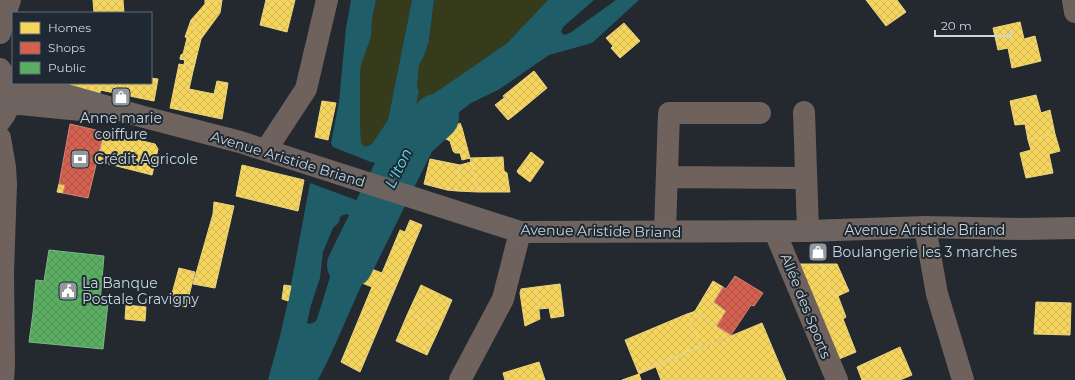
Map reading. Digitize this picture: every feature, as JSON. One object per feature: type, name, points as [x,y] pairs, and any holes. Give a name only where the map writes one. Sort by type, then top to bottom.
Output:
[{"type":"main road","points":[[5,112],[11,92],[10,79]]},
{"type":"main road","name":"Avenue Aristide Briand","points":[[28,84],[144,118],[266,150],[520,232],[775,232],[925,227],[1022,229],[1075,228]]},
{"type":"main road","name":"Avenue Aristide Briand","points":[[5,112],[144,118]]},
{"type":"street","points":[[0,33],[10,0]]},
{"type":"street","points":[[266,150],[306,89],[327,0]]},
{"type":"street","points":[[1073,0],[1075,12]]},
{"type":"street","points":[[804,112],[808,231]]},
{"type":"street","points":[[665,232],[669,113],[760,113]]},
{"type":"street","points":[[0,138],[6,184],[2,224],[3,380]]},
{"type":"street","points":[[666,177],[806,178]]},
{"type":"street","points":[[925,227],[937,294],[963,380]]},
{"type":"street","points":[[460,380],[503,299],[520,232]]},
{"type":"street","name":"Allée des Sports","points":[[775,232],[836,380]]},
{"type":"green space","points":[[376,0],[412,0],[388,120],[372,144],[365,147],[361,143],[360,74],[361,65],[371,37],[372,19]]},
{"type":"green space","points":[[434,0],[548,0],[506,44],[416,107],[419,90],[417,88],[419,65],[424,56],[429,40]]},
{"type":"water","points":[[351,0],[376,0],[372,19],[371,37],[361,65],[360,74],[361,143],[365,147],[372,144],[388,120],[412,0],[434,0],[429,40],[424,56],[419,65],[417,88],[419,90],[416,106],[506,44],[548,0],[594,0],[563,27],[561,32],[564,35],[570,33],[616,0],[639,0],[592,43],[549,55],[498,90],[471,103],[438,128],[434,134],[431,144],[415,170],[371,162],[333,147],[331,143],[339,102],[346,28]]},
{"type":"water","points":[[310,183],[399,216],[372,262],[318,380],[268,380],[288,301]],"holes":[[[347,214],[352,220],[335,261],[317,319],[315,322],[309,324],[307,323],[320,278],[323,252],[333,228],[339,222],[340,217]]]},
{"type":"building: Homes","points":[[93,0],[123,0],[124,12],[94,12]]},
{"type":"building: Homes","points":[[205,0],[222,0],[220,13],[201,39],[191,20],[205,4]]},
{"type":"building: Homes","points":[[266,0],[295,0],[287,32],[260,25]]},
{"type":"building: Homes","points":[[866,0],[897,0],[906,12],[886,26]]},
{"type":"building: Homes","points":[[191,20],[201,39],[194,67],[184,65],[185,60],[180,59],[181,55],[183,54],[187,38],[185,37]]},
{"type":"building: Homes","points":[[1020,22],[1024,39],[1035,36],[1041,61],[1012,68],[1008,48],[998,50],[993,28]]},
{"type":"building: Homes","points":[[624,23],[640,41],[620,58],[611,48],[613,46],[606,38]]},
{"type":"building: Homes","points":[[183,54],[196,57],[194,67],[184,65],[185,60],[180,59],[181,55]]},
{"type":"building: Homes","points":[[179,64],[194,67],[189,89],[214,94],[217,81],[228,83],[222,119],[170,108]]},
{"type":"building: Homes","points":[[534,71],[547,88],[517,113],[503,96]]},
{"type":"building: Homes","points":[[152,78],[158,79],[154,101],[100,90],[102,84],[152,84]]},
{"type":"building: Homes","points":[[70,84],[102,84],[100,93],[70,86]]},
{"type":"building: Homes","points":[[1036,95],[1041,113],[1050,110],[1055,134],[1028,140],[1025,124],[1015,125],[1010,101]]},
{"type":"building: Homes","points":[[504,98],[517,113],[508,120],[495,105]]},
{"type":"building: Homes","points":[[322,101],[336,103],[328,140],[315,137]]},
{"type":"building: Homes","points":[[460,123],[470,158],[462,160],[460,153],[455,153],[453,151],[450,141],[444,138],[441,139],[440,136]]},
{"type":"building: Homes","points":[[104,132],[155,144],[158,149],[152,175],[97,161]]},
{"type":"building: Homes","points":[[1055,134],[1060,151],[1049,154],[1053,173],[1026,178],[1020,153],[1031,150],[1028,140]]},
{"type":"building: Homes","points":[[531,152],[544,162],[530,182],[517,171]]},
{"type":"building: Homes","points":[[503,157],[504,171],[507,173],[510,192],[478,192],[470,158]]},
{"type":"building: Homes","points":[[430,159],[460,165],[457,191],[424,184]]},
{"type":"building: Homes","points":[[471,162],[478,192],[457,191],[460,165]]},
{"type":"building: Homes","points":[[242,165],[304,180],[298,211],[236,196]]},
{"type":"building: Homes","points":[[59,184],[65,185],[63,193],[57,192]]},
{"type":"building: Homes","points":[[214,202],[234,206],[215,288],[193,284],[213,214]]},
{"type":"building: Homes","points":[[410,220],[422,225],[360,372],[341,362],[372,287],[362,283],[369,268],[382,273],[400,230],[405,232]]},
{"type":"building: Homes","points":[[794,264],[822,264],[822,270],[833,294],[838,296],[846,317],[843,319],[856,352],[834,361]]},
{"type":"building: Homes","points":[[822,264],[837,264],[849,291],[838,296],[833,294],[822,270]]},
{"type":"building: Homes","points":[[179,268],[195,272],[186,307],[170,301]]},
{"type":"building: Homes","points":[[713,281],[723,287],[714,302],[726,311],[717,326],[693,312]]},
{"type":"building: Homes","points":[[560,284],[564,316],[551,318],[549,308],[539,309],[536,287]]},
{"type":"building: Homes","points":[[284,285],[291,286],[288,301],[282,299]]},
{"type":"building: Homes","points":[[421,285],[452,300],[440,327],[408,313]]},
{"type":"building: Homes","points":[[536,287],[540,319],[525,326],[520,293],[521,289]]},
{"type":"building: Homes","points":[[1036,302],[1071,303],[1070,335],[1034,334]]},
{"type":"building: Homes","points":[[126,305],[146,307],[145,321],[125,319]]},
{"type":"building: Homes","points":[[693,312],[731,335],[639,374],[638,372],[701,346],[687,314]]},
{"type":"building: Homes","points":[[408,313],[440,327],[427,355],[396,341]]},
{"type":"building: Homes","points":[[687,314],[701,346],[638,372],[625,340]]},
{"type":"building: Homes","points":[[762,323],[786,380],[661,380],[656,367]]},
{"type":"building: Homes","points":[[900,347],[912,375],[900,380],[862,380],[857,367]]},
{"type":"building: Homes","points":[[539,362],[545,380],[505,380],[503,373]]},
{"type":"building: Homes","points":[[639,374],[641,380],[622,380]]},
{"type":"building: Shops","name":"Crédit Agricole","points":[[70,124],[104,132],[88,198],[63,193],[65,185],[59,184]]},
{"type":"building: Shops","points":[[735,276],[763,293],[754,306],[751,305],[731,335],[717,326],[726,311],[714,302],[723,287],[726,289]]},
{"type":"building: Public","name":"La Banque Postale Gravigny","points":[[49,250],[104,256],[100,302],[108,303],[103,349],[29,342],[36,280],[44,281]]},
{"type":"waterway","name":"L'Iton","points":[[350,265],[413,138],[436,117]]},
{"type":"place","name":"Anne marie coiffure","points":[[121,97]]},
{"type":"place","name":"Crédit Agricole","points":[[80,159]]},
{"type":"place","name":"Boulangerie les 3 marches","points":[[818,252]]},
{"type":"place","name":"La Banque Postale Gravigny","points":[[68,291]]}]
